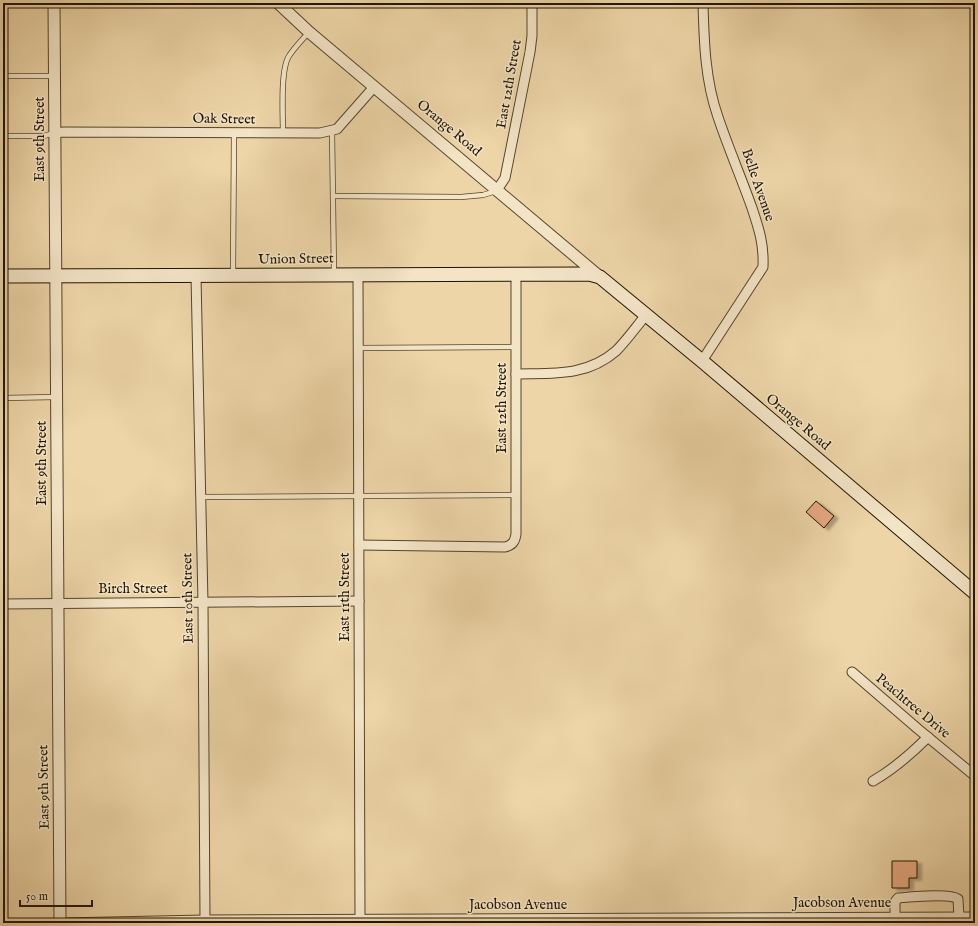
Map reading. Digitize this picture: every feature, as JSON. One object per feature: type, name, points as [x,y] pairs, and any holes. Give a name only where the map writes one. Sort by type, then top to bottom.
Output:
[{"type":"main road","name":"Union Street","points":[[3,276],[233,276],[516,273],[594,275]]},
{"type":"main road","name":"Orange Road","points":[[594,275],[702,361],[975,593]]},
{"type":"street","name":"East 9th Street","points":[[54,3],[61,923]]},
{"type":"street","name":"Orange Road","points":[[278,3],[309,32],[497,190],[594,275]]},
{"type":"street","name":"East 12th Street","points":[[497,190],[505,178],[530,52],[532,36],[532,3]]},
{"type":"street","name":"Belle Avenue","points":[[702,361],[763,267],[764,255],[762,240],[741,176],[718,116],[708,79],[704,45],[703,3]]},
{"type":"street","points":[[332,131],[337,129],[374,87]]},
{"type":"street","name":"Oak Street","points":[[54,133],[283,134],[320,133],[332,131]]},
{"type":"street","name":"East 12th Street","points":[[359,545],[505,547],[510,546],[514,542],[516,534],[516,273]]},
{"type":"street","name":"East 11th Street","points":[[358,274],[357,348],[359,495],[360,920]]},
{"type":"street","name":"East 10th Street","points":[[196,276],[203,603],[205,920]]},
{"type":"street","points":[[516,374],[572,372],[592,366],[608,357],[624,343],[646,315]]},
{"type":"street","name":"Birch Street","points":[[3,604],[359,601]]},
{"type":"street","name":"Peachtree Drive","points":[[852,672],[928,738],[975,776]]},
{"type":"street","points":[[873,781],[888,773],[928,738]]},
{"type":"street","points":[[895,917],[895,902],[898,898],[945,896],[955,897],[958,899],[961,919]]},
{"type":"street","name":"Jacobson Avenue","points":[[61,923],[205,920],[873,920],[895,917],[961,919],[975,917]]},
{"type":"lane","points":[[283,134],[284,79],[286,62],[289,56],[309,32]]},
{"type":"lane","points":[[3,76],[54,76]]},
{"type":"lane","points":[[332,131],[334,274]]},
{"type":"lane","points":[[3,136],[44,136],[54,133]]},
{"type":"lane","points":[[233,276],[234,133]]},
{"type":"lane","points":[[333,196],[461,197],[483,195],[497,190]]},
{"type":"lane","points":[[357,348],[515,347]]},
{"type":"lane","points":[[3,398],[56,397]]},
{"type":"lane","points":[[200,497],[516,495]]},
{"type":"building","points":[[816,501],[834,516],[824,528],[806,512]]},
{"type":"building","points":[[892,861],[917,861],[917,878],[909,878],[909,888],[892,888]]}]
